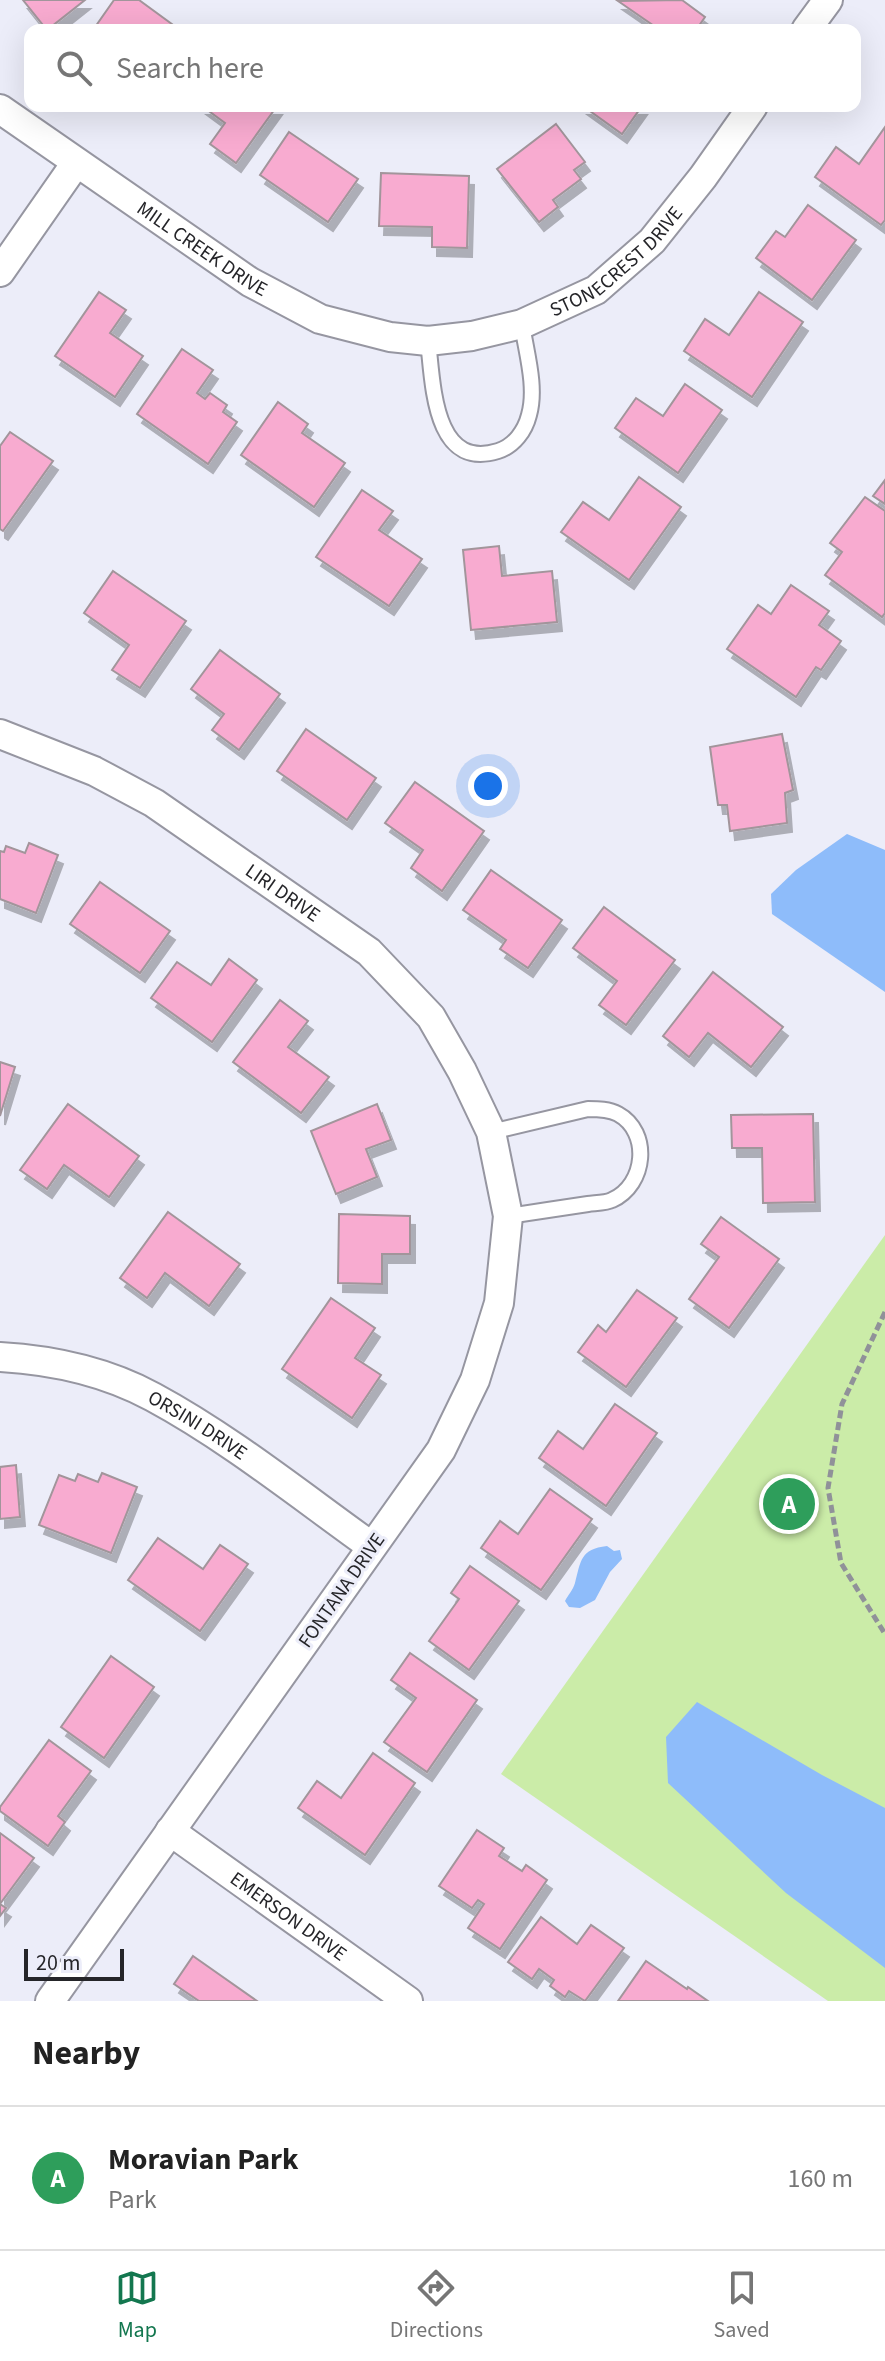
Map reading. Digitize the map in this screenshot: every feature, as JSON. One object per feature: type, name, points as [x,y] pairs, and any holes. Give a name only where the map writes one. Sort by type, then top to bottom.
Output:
[{"type":"street","points":[[810,24],[828,0]]},
{"type":"street","name":"MILL CREEK DRIVE","points":[[0,109],[250,282],[320,319],[390,337],[428,341]]},
{"type":"street","name":"STONECREST DRIVE","points":[[428,341],[472,336],[522,324],[596,290],[652,241],[749,112]]},
{"type":"street","points":[[0,272],[76,163]]},
{"type":"street","name":"LIRI DRIVE","points":[[0,734],[94,771],[154,803],[369,952],[431,1017],[462,1071],[491,1132]]},
{"type":"street","name":"FONTANA DRIVE","points":[[50,2001],[441,1450],[475,1380],[499,1303],[508,1216],[491,1132]]},
{"type":"street","name":"ORSINI DRIVE","points":[[0,1357],[41,1361],[96,1373],[151,1396],[201,1426],[371,1546]]},
{"type":"street","name":"EMERSON DRIVE","points":[[170,1831],[408,2001]]},
{"type":"lane","points":[[428,341],[436,406],[445,432],[467,451],[485,453],[501,450],[517,440],[529,416],[531,391],[522,324]]},
{"type":"lane","points":[[491,1132],[588,1109],[617,1114],[631,1125],[639,1140],[642,1156],[638,1171],[628,1187],[612,1200],[508,1216]]},
{"type":"path","points":[[885,1312],[842,1404],[828,1488],[841,1563],[885,1634]]},
{"type":"green space","points":[[885,1235],[885,2001],[828,2001],[501,1774]]},
{"type":"water","points":[[847,834],[885,850],[885,992],[772,914],[771,894],[796,870]]},
{"type":"water","points":[[607,1546],[614,1551],[620,1550],[622,1559],[610,1572],[595,1600],[580,1608],[569,1607],[565,1601],[574,1586],[583,1557],[591,1550]]},
{"type":"water","points":[[697,1702],[885,1808],[885,1968],[786,1893],[668,1783],[666,1737]]},
{"type":"building","points":[[23,0],[85,0],[55,24],[42,24]]},
{"type":"building","points":[[114,0],[139,0],[172,24],[97,24]]},
{"type":"building","points":[[682,0],[705,17],[700,24],[651,24],[618,1]]},
{"type":"building","points":[[210,112],[273,112],[236,163],[210,144],[225,123]]},
{"type":"building","points":[[591,112],[638,112],[622,134]]},
{"type":"building","points":[[556,124],[585,162],[574,170],[581,179],[553,200],[558,207],[539,222],[497,169]]},
{"type":"building","points":[[885,127],[885,220],[881,225],[815,177],[836,147],[859,164]]},
{"type":"building","points":[[289,132],[358,179],[328,222],[260,175]]},
{"type":"building","points":[[381,173],[469,176],[467,248],[432,247],[432,227],[379,226]]},
{"type":"building","points":[[808,205],[856,240],[812,300],[756,258],[776,231],[785,237]]},
{"type":"building","points":[[99,292],[126,310],[110,333],[143,356],[115,397],[55,356]]},
{"type":"building","points":[[759,292],[803,322],[752,397],[684,351],[705,319],[729,335]]},
{"type":"building","points":[[182,349],[213,370],[197,393],[205,399],[210,393],[227,405],[223,412],[237,422],[208,464],[137,414]]},
{"type":"building","points":[[685,384],[722,410],[678,473],[615,428],[636,398],[663,416]]},
{"type":"building","points":[[278,402],[308,424],[302,433],[345,463],[314,507],[241,455]]},
{"type":"building","points":[[10,432],[53,461],[3,531],[0,529],[0,446]]},
{"type":"building","points":[[639,477],[681,507],[629,580],[561,532],[583,502],[609,520]]},
{"type":"building","points":[[885,480],[885,504],[873,496]]},
{"type":"building","points":[[362,490],[393,511],[379,530],[422,559],[389,606],[316,557]]},
{"type":"building","points":[[865,497],[885,511],[885,613],[882,617],[825,575],[842,552],[830,543]]},
{"type":"building","points":[[499,546],[502,576],[552,571],[557,622],[471,630],[463,550]]},
{"type":"building","points":[[113,571],[186,621],[140,688],[112,670],[129,645],[84,613]]},
{"type":"building","points":[[791,585],[829,611],[819,625],[841,641],[821,670],[816,667],[796,697],[727,649],[758,605],[771,614]]},
{"type":"building","points":[[220,650],[280,694],[239,750],[212,730],[224,714],[191,689]]},
{"type":"building","points":[[306,729],[376,778],[347,820],[277,771]]},
{"type":"building","points":[[782,734],[793,790],[785,793],[787,823],[730,831],[727,805],[718,805],[710,747]]},
{"type":"building","points":[[415,782],[484,831],[442,891],[411,868],[423,850],[385,823]]},
{"type":"building","points":[[29,843],[58,855],[36,913],[0,899],[0,851],[4,852],[6,846],[25,853]]},
{"type":"building","points":[[491,870],[562,920],[528,968],[500,949],[506,940],[463,910]]},
{"type":"building","points":[[100,882],[170,931],[140,973],[70,924]]},
{"type":"building","points":[[604,907],[675,960],[626,1025],[599,1005],[617,981],[573,948]]},
{"type":"building","points":[[229,959],[257,980],[212,1042],[151,998],[177,962],[211,985]]},
{"type":"building","points":[[713,972],[783,1027],[751,1067],[708,1033],[689,1057],[663,1036]]},
{"type":"building","points":[[280,1000],[308,1021],[288,1047],[329,1077],[301,1113],[233,1062]]},
{"type":"building","points":[[0,1062],[15,1067],[0,1116]]},
{"type":"building","points":[[68,1104],[139,1156],[109,1197],[64,1165],[47,1189],[20,1170]]},
{"type":"building","points":[[377,1104],[391,1140],[366,1149],[377,1177],[336,1194],[311,1131]]},
{"type":"building","points":[[813,1114],[815,1202],[763,1203],[762,1148],[732,1148],[731,1115]]},
{"type":"building","points":[[168,1212],[240,1264],[209,1306],[165,1273],[147,1298],[120,1278]]},
{"type":"building","points":[[339,1214],[410,1216],[410,1254],[382,1254],[382,1284],[338,1283]]},
{"type":"building","points":[[721,1217],[779,1259],[729,1328],[689,1299],[719,1257],[701,1244]]},
{"type":"building","points":[[637,1290],[677,1318],[626,1387],[578,1352],[598,1325],[606,1332]]},
{"type":"building","points":[[331,1298],[375,1328],[355,1358],[381,1375],[352,1418],[282,1369]]},
{"type":"building","points":[[615,1404],[657,1433],[606,1506],[539,1458],[558,1431],[583,1449]]},
{"type":"building","points":[[16,1465],[20,1517],[0,1519],[0,1467]]},
{"type":"building","points":[[102,1473],[137,1487],[111,1553],[39,1525],[59,1475],[75,1481],[78,1474],[98,1482]]},
{"type":"building","points":[[550,1489],[592,1519],[541,1590],[481,1548],[500,1521],[518,1534]]},
{"type":"building","points":[[158,1538],[203,1569],[220,1545],[248,1564],[200,1631],[128,1580]]},
{"type":"building","points":[[470,1566],[519,1601],[469,1670],[429,1641],[459,1599],[451,1593]]},
{"type":"building","points":[[410,1653],[477,1700],[427,1772],[384,1742],[416,1698],[391,1680]]},
{"type":"building","points":[[111,1656],[154,1687],[104,1758],[61,1727]]},
{"type":"building","points":[[49,1740],[91,1771],[58,1816],[65,1822],[48,1846],[0,1811],[0,1807]]},
{"type":"building","points":[[373,1753],[415,1783],[365,1855],[298,1808],[317,1781],[341,1798]]},
{"type":"building","points":[[477,1830],[504,1848],[499,1856],[522,1871],[526,1865],[547,1880],[500,1949],[468,1928],[484,1904],[478,1900],[472,1908],[439,1886]]},
{"type":"building","points":[[0,1833],[34,1858],[0,1904]]},
{"type":"building","points":[[541,1917],[577,1944],[591,1925],[624,1948],[585,2001],[569,1991],[565,1997],[550,1986],[554,1980],[539,1969],[532,1979],[508,1962]]},
{"type":"building","points":[[193,1956],[257,2001],[199,2001],[174,1984]]},
{"type":"building","points":[[646,1961],[687,1989],[708,2001],[618,2001]]},
{"type":"place","name":"Moravian Park","points":[[789,1504]]}]
